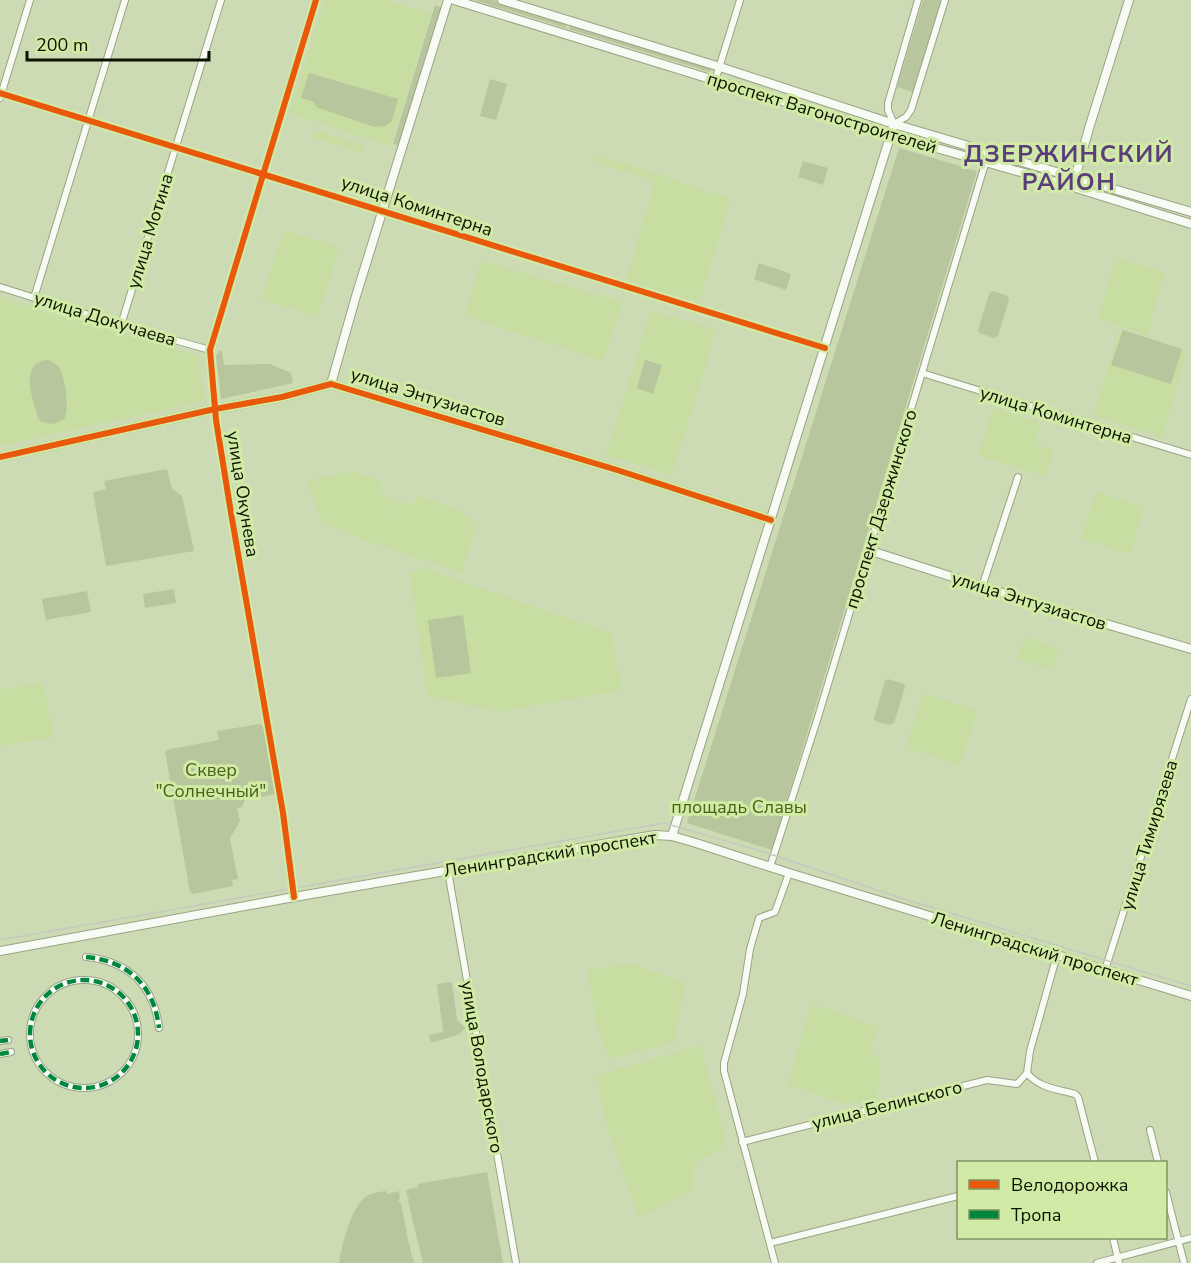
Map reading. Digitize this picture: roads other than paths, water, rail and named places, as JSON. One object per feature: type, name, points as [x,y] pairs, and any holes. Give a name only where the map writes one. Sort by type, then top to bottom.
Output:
[{"type":"main road","points":[[331,384],[448,0]]},
{"type":"main road","name":"проспект Вагоностроителей","points":[[454,0],[891,135],[1191,224]]},
{"type":"main road","name":"проспект Вагоностроителей","points":[[502,0],[894,123],[1191,212]]},
{"type":"main road","points":[[1072,187],[1129,0]]},
{"type":"main road","points":[[672,836],[894,123]]},
{"type":"main road","name":"улица Энтузиастов","points":[[0,457],[215,409],[282,397],[331,384],[617,470],[771,520]]},
{"type":"main road","name":"улица Энтузиастов","points":[[868,550],[982,587],[1191,649]]},
{"type":"main road","name":"Ленинградский проспект","points":[[0,951],[294,897],[655,835],[672,836],[1191,996]]},
{"type":"street","points":[[0,95],[30,0]]},
{"type":"street","points":[[34,298],[125,0]]},
{"type":"street","name":"улица Мотина","points":[[121,325],[221,0]]},
{"type":"street","name":"улица Окунева","points":[[294,897],[283,813],[236,547],[215,409],[210,350],[316,0]]},
{"type":"street","points":[[715,81],[740,0]]},
{"type":"street","points":[[918,0],[888,103],[888,110],[894,123],[906,117],[911,110],[945,0]]},
{"type":"street","name":"улица Коминтерна","points":[[0,95],[264,173],[825,348]]},
{"type":"street","name":"проспект Дзержинского","points":[[770,867],[989,151]]},
{"type":"street","name":"улица Докучаева","points":[[0,287],[210,350]]},
{"type":"street","name":"улица Коминтерна","points":[[922,374],[1191,455]]},
{"type":"street","points":[[982,587],[1018,477]]},
{"type":"street","name":"улица Тимирязева","points":[[1105,970],[1191,699]]},
{"type":"street","name":"улица Володарского","points":[[448,871],[516,1263]]},
{"type":"street","points":[[775,1263],[724,1071],[725,1057],[743,994],[750,949],[759,918],[775,912],[789,873]]},
{"type":"street","points":[[1057,956],[1030,1051],[1027,1073],[1032,1080],[1041,1085],[1075,1094],[1094,1161]]},
{"type":"street","points":[[86,957],[113,962],[135,977],[152,999],[159,1028]]},
{"type":"street","points":[[82,980],[103,984],[121,994],[134,1012],[138,1031],[136,1050],[128,1066],[111,1081],[91,1088],[66,1085],[48,1074],[34,1056],[30,1036],[33,1014],[48,993],[65,983],[82,980]]},
{"type":"street","points":[[0,1041],[8,1040]]},
{"type":"street","points":[[0,1054],[11,1052]]},
{"type":"street","name":"улица Белинского","points":[[742,1142],[987,1080],[1017,1084],[1027,1073]]},
{"type":"street","points":[[1150,1130],[1158,1161]]},
{"type":"street","points":[[770,1243],[957,1196]]},
{"type":"street","points":[[1167,1196],[1184,1263]]},
{"type":"street","points":[[1097,1263],[1118,1260],[1191,1238]]},
{"type":"street","points":[[1113,1239],[1118,1260]]},
{"type":"tram line","points":[[0,940],[664,823],[764,852],[904,899],[1191,986]]},
{"type":"district","name":"ДЗЕРЖИНСКИЙ РАЙОН","points":[[1069,168]]},
{"type":"park label","name":"Сквер \"Солнечный\"","points":[[211,780]]},
{"type":"park label","name":"площадь Славы","points":[[739,807]]}]
